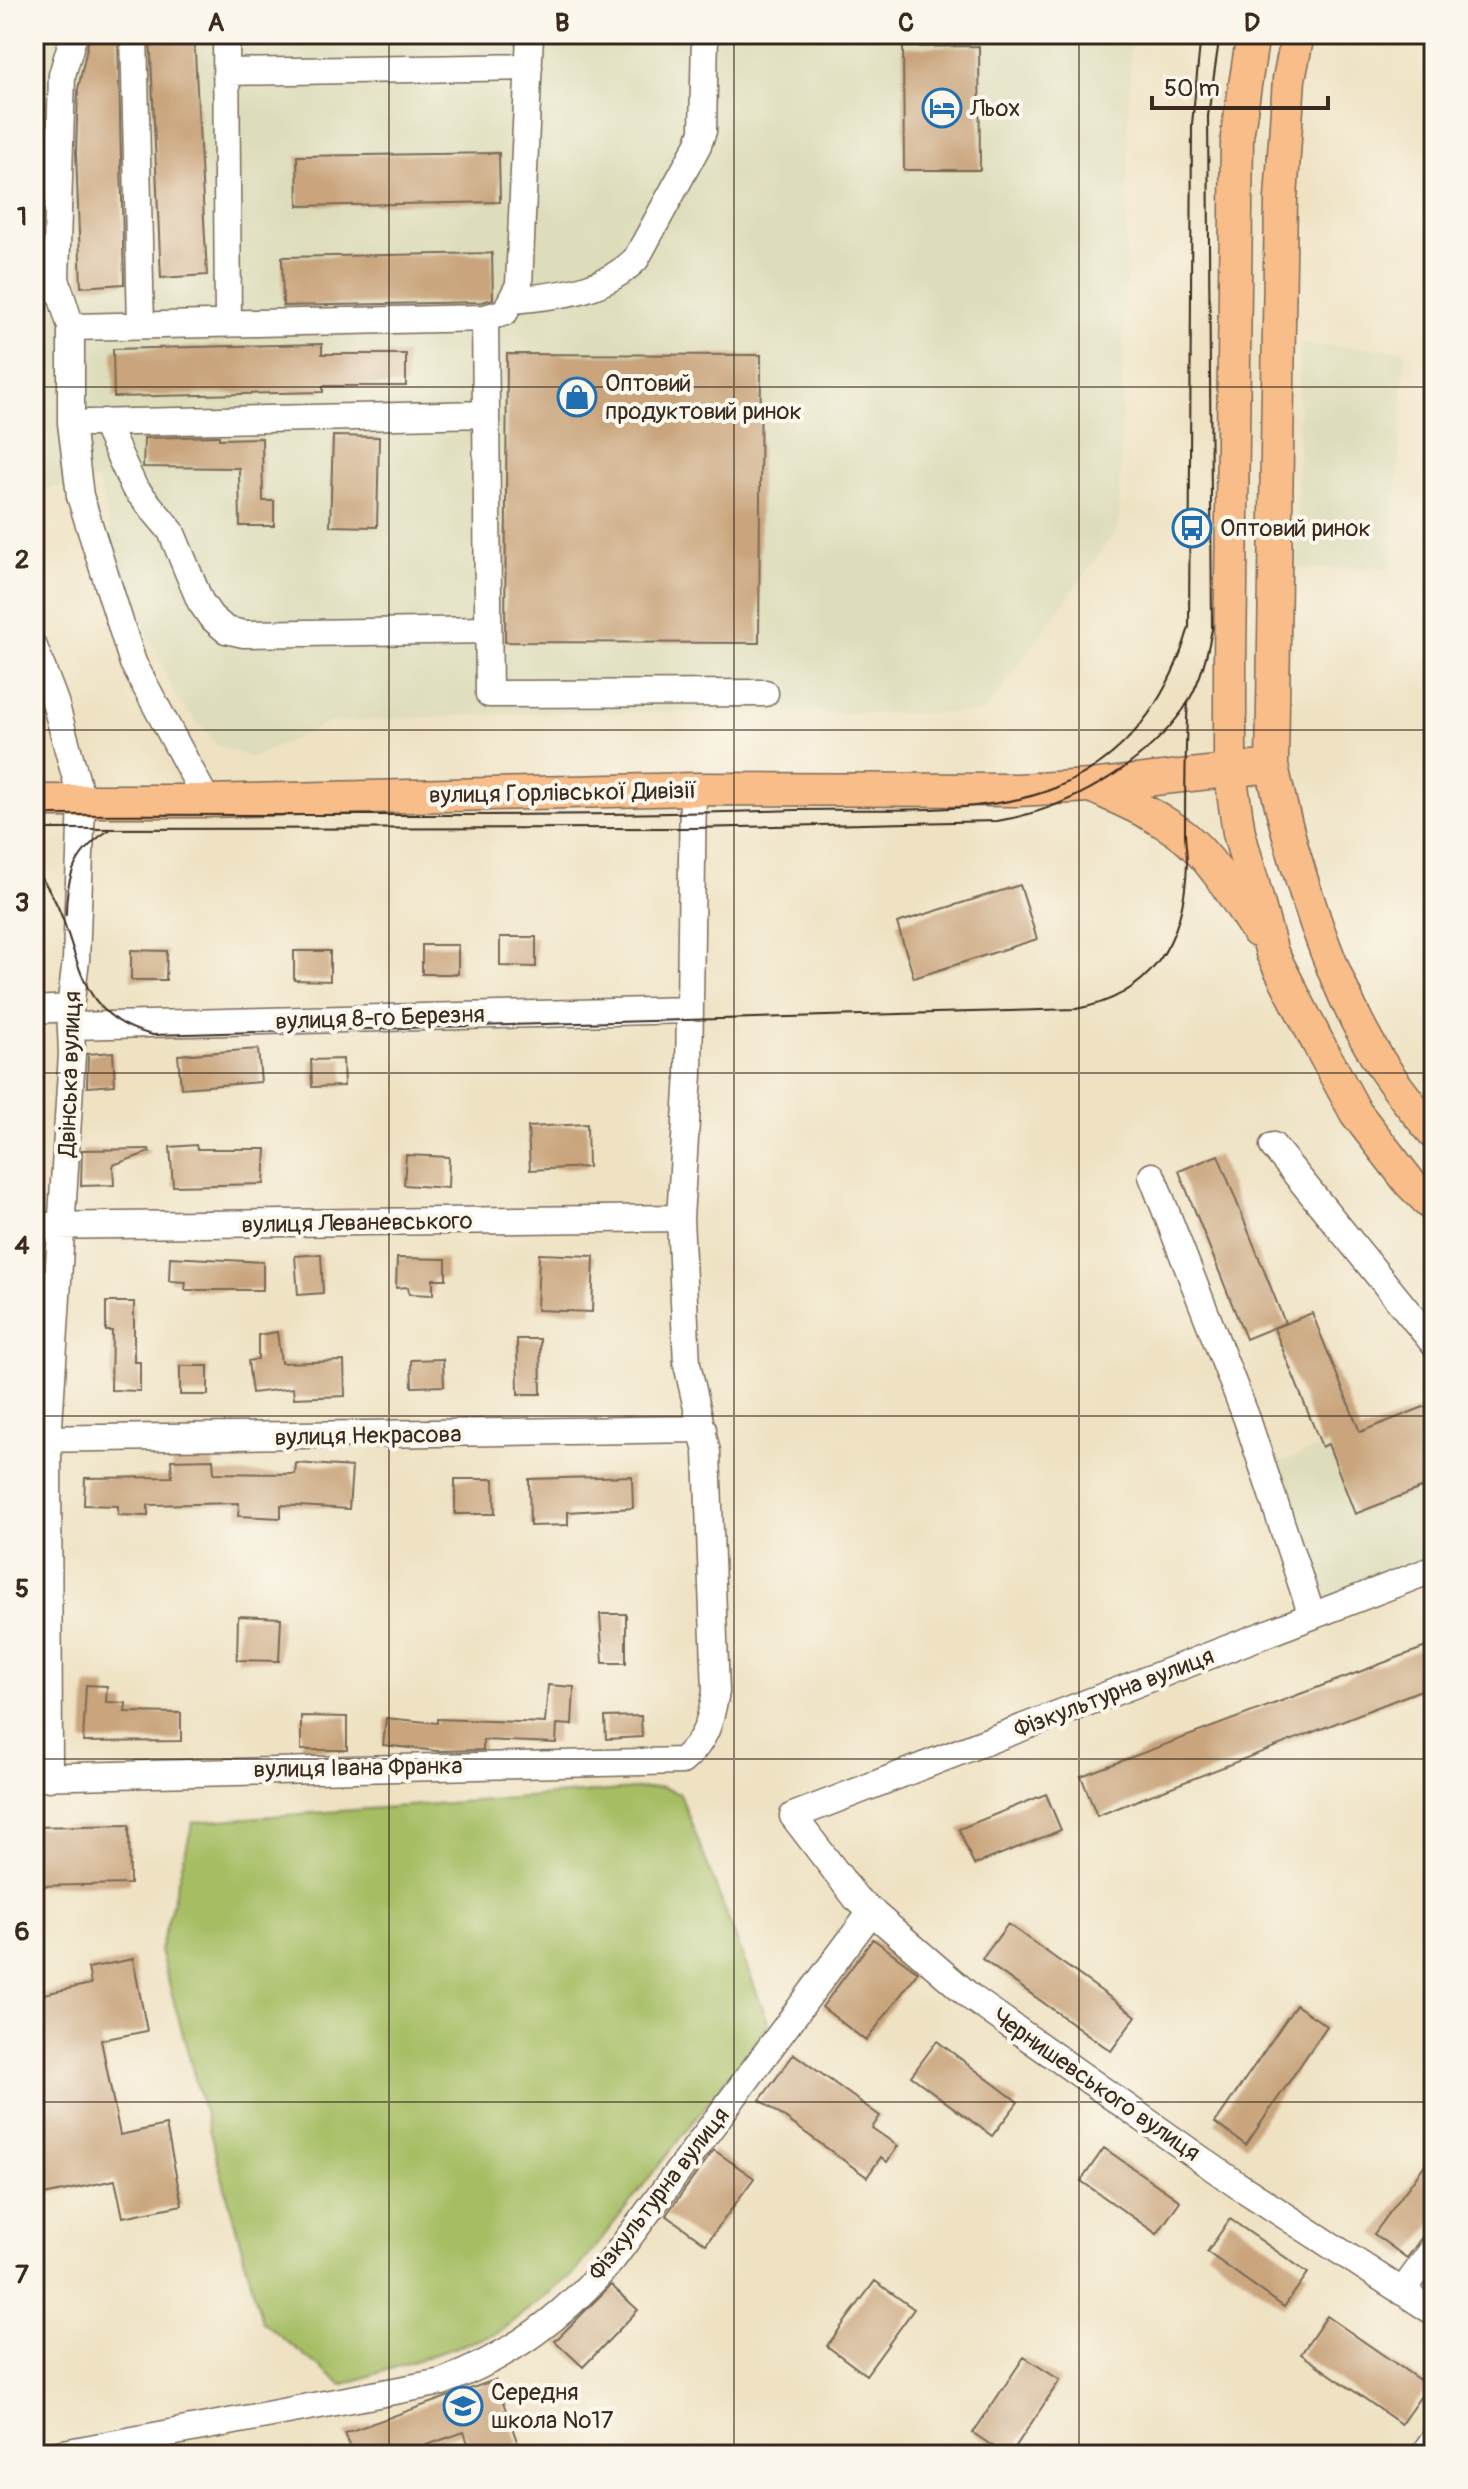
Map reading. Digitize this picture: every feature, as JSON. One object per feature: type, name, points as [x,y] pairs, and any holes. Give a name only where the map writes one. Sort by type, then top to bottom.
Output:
[{"type":"main road","points":[[1253,34],[1237,137],[1230,772],[1239,833],[1272,953]]},
{"type":"main road","points":[[1298,34],[1289,79],[1281,199],[1272,766],[1295,857],[1326,948],[1384,1069],[1434,1133]]},
{"type":"main road","name":"вулиця Горлівської Дивізії","points":[[34,801],[207,801],[693,789],[1017,790],[1091,786],[1272,766]]},
{"type":"main road","points":[[1091,786],[1140,809],[1185,837],[1208,862],[1272,953],[1356,1113],[1410,1183],[1434,1207]]},
{"type":"street","points":[[74,34],[61,86],[56,279],[71,327],[71,423],[80,496],[133,663],[207,801]]},
{"type":"street","points":[[134,34],[141,325]]},
{"type":"street","points":[[226,34],[228,323]]},
{"type":"street","points":[[71,327],[485,318],[505,312],[514,300],[519,285],[530,34]]},
{"type":"street","points":[[514,300],[594,288],[621,274],[636,259],[703,131],[705,34]]},
{"type":"street","points":[[227,72],[529,67]]},
{"type":"street","points":[[485,318],[489,694],[765,693]]},
{"type":"street","points":[[71,423],[486,414]]},
{"type":"street","points":[[104,422],[134,487],[171,531],[200,601],[226,630],[244,634],[488,630]]},
{"type":"street","name":"Двінська вулиця","points":[[34,647],[55,702],[82,801],[63,1227],[41,1441],[42,1778]]},
{"type":"street","points":[[693,789],[689,1074],[680,1218],[687,1364],[703,1429]]},
{"type":"street","name":"вулиця 8-го Березня","points":[[34,1010],[71,1017],[688,1010]]},
{"type":"street","points":[[1273,1146],[1434,1344]]},
{"type":"street","points":[[1152,1176],[1247,1419],[1312,1616]]},
{"type":"street","name":"вулиця Леваневського","points":[[34,1226],[680,1218]]},
{"type":"street","name":"вулиця Некрасова","points":[[41,1441],[703,1429]]},
{"type":"street","name":"вулиця Івана Франка","points":[[42,1778],[682,1761],[699,1747],[709,1728],[716,1692],[707,1452],[703,1429]]},
{"type":"street","name":"Фізкультурна вулиця","points":[[793,1816],[1434,1569]]},
{"type":"street","name":"Чернишевського вулиця","points":[[793,1816],[856,1898],[972,1998],[1236,2184],[1434,2312]]},
{"type":"street","name":"Фізкультурна вулиця","points":[[53,2455],[442,2382],[491,2363],[530,2338],[595,2280],[612,2260],[872,1911]]},
{"type":"street","points":[[1402,2292],[1434,2248]]},
{"type":"street","points":[[1423,2455],[1434,2439]]},
{"type":"shaded area","name":"Оптовий продуктовий ринок","points":[[34,34],[1131,34],[1119,527],[984,713],[512,713],[329,723],[251,758],[217,745],[175,697],[118,561],[98,480],[41,491],[34,469]]},
{"type":"shaded area","points":[[1300,344],[1406,350],[1391,568],[1296,569]]},
{"type":"shaded area","points":[[1434,1403],[1434,1562],[1320,1606],[1272,1466]]},
{"type":"green space","points":[[661,1787],[680,1794],[769,2024],[575,2273],[496,2334],[342,2385],[262,2322],[160,1951],[193,1822]]},
{"type":"building","points":[[90,34],[118,34],[124,284],[81,287],[76,153],[78,89]]},
{"type":"building","points":[[150,34],[194,34],[207,275],[161,278]]},
{"type":"building","name":"Льох","points":[[979,46],[980,170],[904,170],[903,47]]},
{"type":"building","points":[[499,153],[500,202],[298,206],[297,156]]},
{"type":"building","points":[[492,253],[493,299],[482,302],[283,306],[282,257]]},
{"type":"building","points":[[322,344],[322,354],[406,354],[406,386],[323,386],[323,392],[114,397],[113,349]]},
{"type":"building","points":[[507,354],[761,355],[759,643],[505,642]]},
{"type":"building","points":[[219,436],[219,439],[262,438],[263,501],[274,501],[274,526],[240,526],[239,468],[143,467],[144,438]]},
{"type":"building","points":[[333,436],[379,437],[377,527],[330,526]]},
{"type":"building","points":[[1020,885],[1037,939],[914,978],[897,923]]},
{"type":"building","points":[[500,937],[536,937],[536,967],[500,966]]},
{"type":"building","points":[[422,945],[458,945],[458,974],[422,974]]},
{"type":"building","points":[[131,950],[167,951],[166,980],[131,980]]},
{"type":"building","points":[[294,951],[330,951],[330,981],[294,980]]},
{"type":"building","points":[[258,1049],[261,1082],[181,1088],[178,1055]]},
{"type":"building","points":[[113,1052],[115,1085],[87,1087],[88,1054]]},
{"type":"building","points":[[343,1059],[344,1086],[312,1087],[311,1060]]},
{"type":"building","points":[[587,1124],[588,1167],[530,1170],[528,1127]]},
{"type":"building","points":[[196,1145],[197,1149],[266,1149],[264,1184],[173,1186],[170,1147]]},
{"type":"building","points":[[149,1149],[150,1152],[113,1165],[114,1185],[81,1186],[82,1150]]},
{"type":"building","points":[[406,1155],[449,1157],[448,1188],[404,1185]]},
{"type":"building","points":[[1218,1155],[1285,1323],[1246,1339],[1179,1171]]},
{"type":"building","points":[[321,1254],[323,1293],[298,1295],[295,1256]]},
{"type":"building","points":[[539,1254],[594,1256],[592,1312],[537,1310]]},
{"type":"building","points":[[170,1257],[263,1262],[263,1290],[185,1290],[186,1282],[169,1281]]},
{"type":"building","points":[[397,1258],[446,1259],[446,1279],[433,1279],[433,1295],[409,1294],[408,1287],[396,1288]]},
{"type":"building","points":[[106,1302],[134,1302],[134,1362],[140,1362],[140,1391],[111,1390],[112,1331],[106,1331]]},
{"type":"building","points":[[1312,1313],[1360,1432],[1434,1403],[1434,1483],[1355,1514],[1328,1444],[1322,1447],[1274,1328]]},
{"type":"building","points":[[277,1332],[281,1363],[344,1361],[345,1396],[294,1398],[293,1388],[252,1393],[248,1361],[258,1359],[258,1335]]},
{"type":"building","points":[[517,1339],[540,1339],[541,1394],[518,1394]]},
{"type":"building","points":[[443,1359],[444,1386],[412,1387],[411,1360]]},
{"type":"building","points":[[180,1366],[208,1366],[208,1395],[180,1395]]},
{"type":"building","points":[[213,1459],[214,1473],[295,1474],[296,1463],[352,1467],[349,1509],[281,1505],[281,1518],[238,1516],[239,1503],[148,1505],[148,1516],[118,1515],[118,1506],[84,1505],[85,1478],[172,1477],[171,1460]]},
{"type":"building","points":[[632,1476],[633,1508],[568,1512],[568,1525],[530,1526],[529,1479]]},
{"type":"building","points":[[455,1479],[494,1479],[495,1514],[455,1514]]},
{"type":"building","points":[[600,1614],[626,1614],[626,1663],[603,1663]]},
{"type":"building","points":[[238,1616],[281,1618],[279,1661],[237,1660]]},
{"type":"building","points":[[1434,1644],[1434,1685],[1097,1816],[1081,1776]]},
{"type":"building","points":[[86,1685],[107,1686],[106,1702],[126,1703],[125,1712],[181,1713],[181,1741],[83,1742]]},
{"type":"building","points":[[548,1685],[574,1687],[572,1725],[557,1724],[556,1743],[483,1740],[483,1750],[437,1751],[383,1745],[386,1718],[437,1723],[437,1719],[545,1723]]},
{"type":"building","points":[[301,1716],[347,1717],[347,1750],[301,1750]]},
{"type":"building","points":[[641,1716],[642,1737],[606,1739],[605,1717]]},
{"type":"building","points":[[1046,1794],[1061,1830],[974,1865],[959,1829]]},
{"type":"building","points":[[129,1825],[130,1884],[34,1886],[34,1827]]},
{"type":"building","points":[[1008,1924],[1136,2016],[1111,2051],[982,1959]]},
{"type":"building","points":[[873,1939],[918,1972],[866,2041],[822,2007]]},
{"type":"building","points":[[133,1959],[147,2031],[101,2040],[120,2135],[166,2125],[182,2205],[123,2217],[115,2180],[34,2197],[34,1996],[91,1984],[88,1968]]},
{"type":"building","points":[[1296,2005],[1327,2026],[1246,2145],[1215,2123]]},
{"type":"building","points":[[937,2041],[1018,2102],[992,2136],[911,2076]]},
{"type":"building","points":[[794,2054],[880,2116],[872,2128],[898,2146],[887,2162],[881,2157],[867,2177],[760,2100]]},
{"type":"building","points":[[1104,2148],[1180,2201],[1157,2234],[1081,2181]]},
{"type":"building","points":[[714,2150],[754,2178],[706,2244],[666,2215]]},
{"type":"building","points":[[1434,2152],[1434,2220],[1407,2258],[1374,2234]]},
{"type":"building","points":[[1230,2219],[1308,2273],[1284,2307],[1207,2252]]},
{"type":"building","points":[[875,2281],[914,2309],[866,2375],[827,2346]]},
{"type":"building","points":[[611,2285],[638,2310],[583,2367],[555,2341]]},
{"type":"building","points":[[1327,2316],[1428,2386],[1401,2424],[1301,2354]]},
{"type":"building","points":[[1024,2357],[1060,2380],[1010,2455],[1006,2455],[973,2433]]},
{"type":"building","name":"Середня школа №17","points":[[495,2380],[522,2455],[472,2455],[464,2432],[398,2455],[353,2455],[345,2433]]},
{"type":"tram line","points":[[34,815],[510,815],[928,809],[1027,797],[1055,788],[1104,760],[1142,724],[1157,702],[1189,627],[1192,124],[1201,34]]},
{"type":"tram line","points":[[34,829],[693,828],[997,821],[1049,807],[1124,768],[1166,731],[1183,710],[1202,671],[1212,629],[1208,116],[1220,34]]},
{"type":"tram line","points":[[34,869],[51,892],[88,989],[102,1008],[123,1024],[153,1035],[1076,1009],[1103,1002],[1126,991],[1145,977],[1172,939],[1185,890],[1187,862],[1188,702]]},
{"type":"tram line","points":[[66,915],[68,888],[75,865],[89,846],[111,829]]},
{"type":"place","name":"Льох","points":[[942,108]]},
{"type":"place","name":"Оптовий продуктовий ринок","points":[[577,397]]},
{"type":"place","name":"Оптовий ринок","points":[[1192,528]]},
{"type":"place","name":"Середня школа №17","points":[[463,2406]]}]
